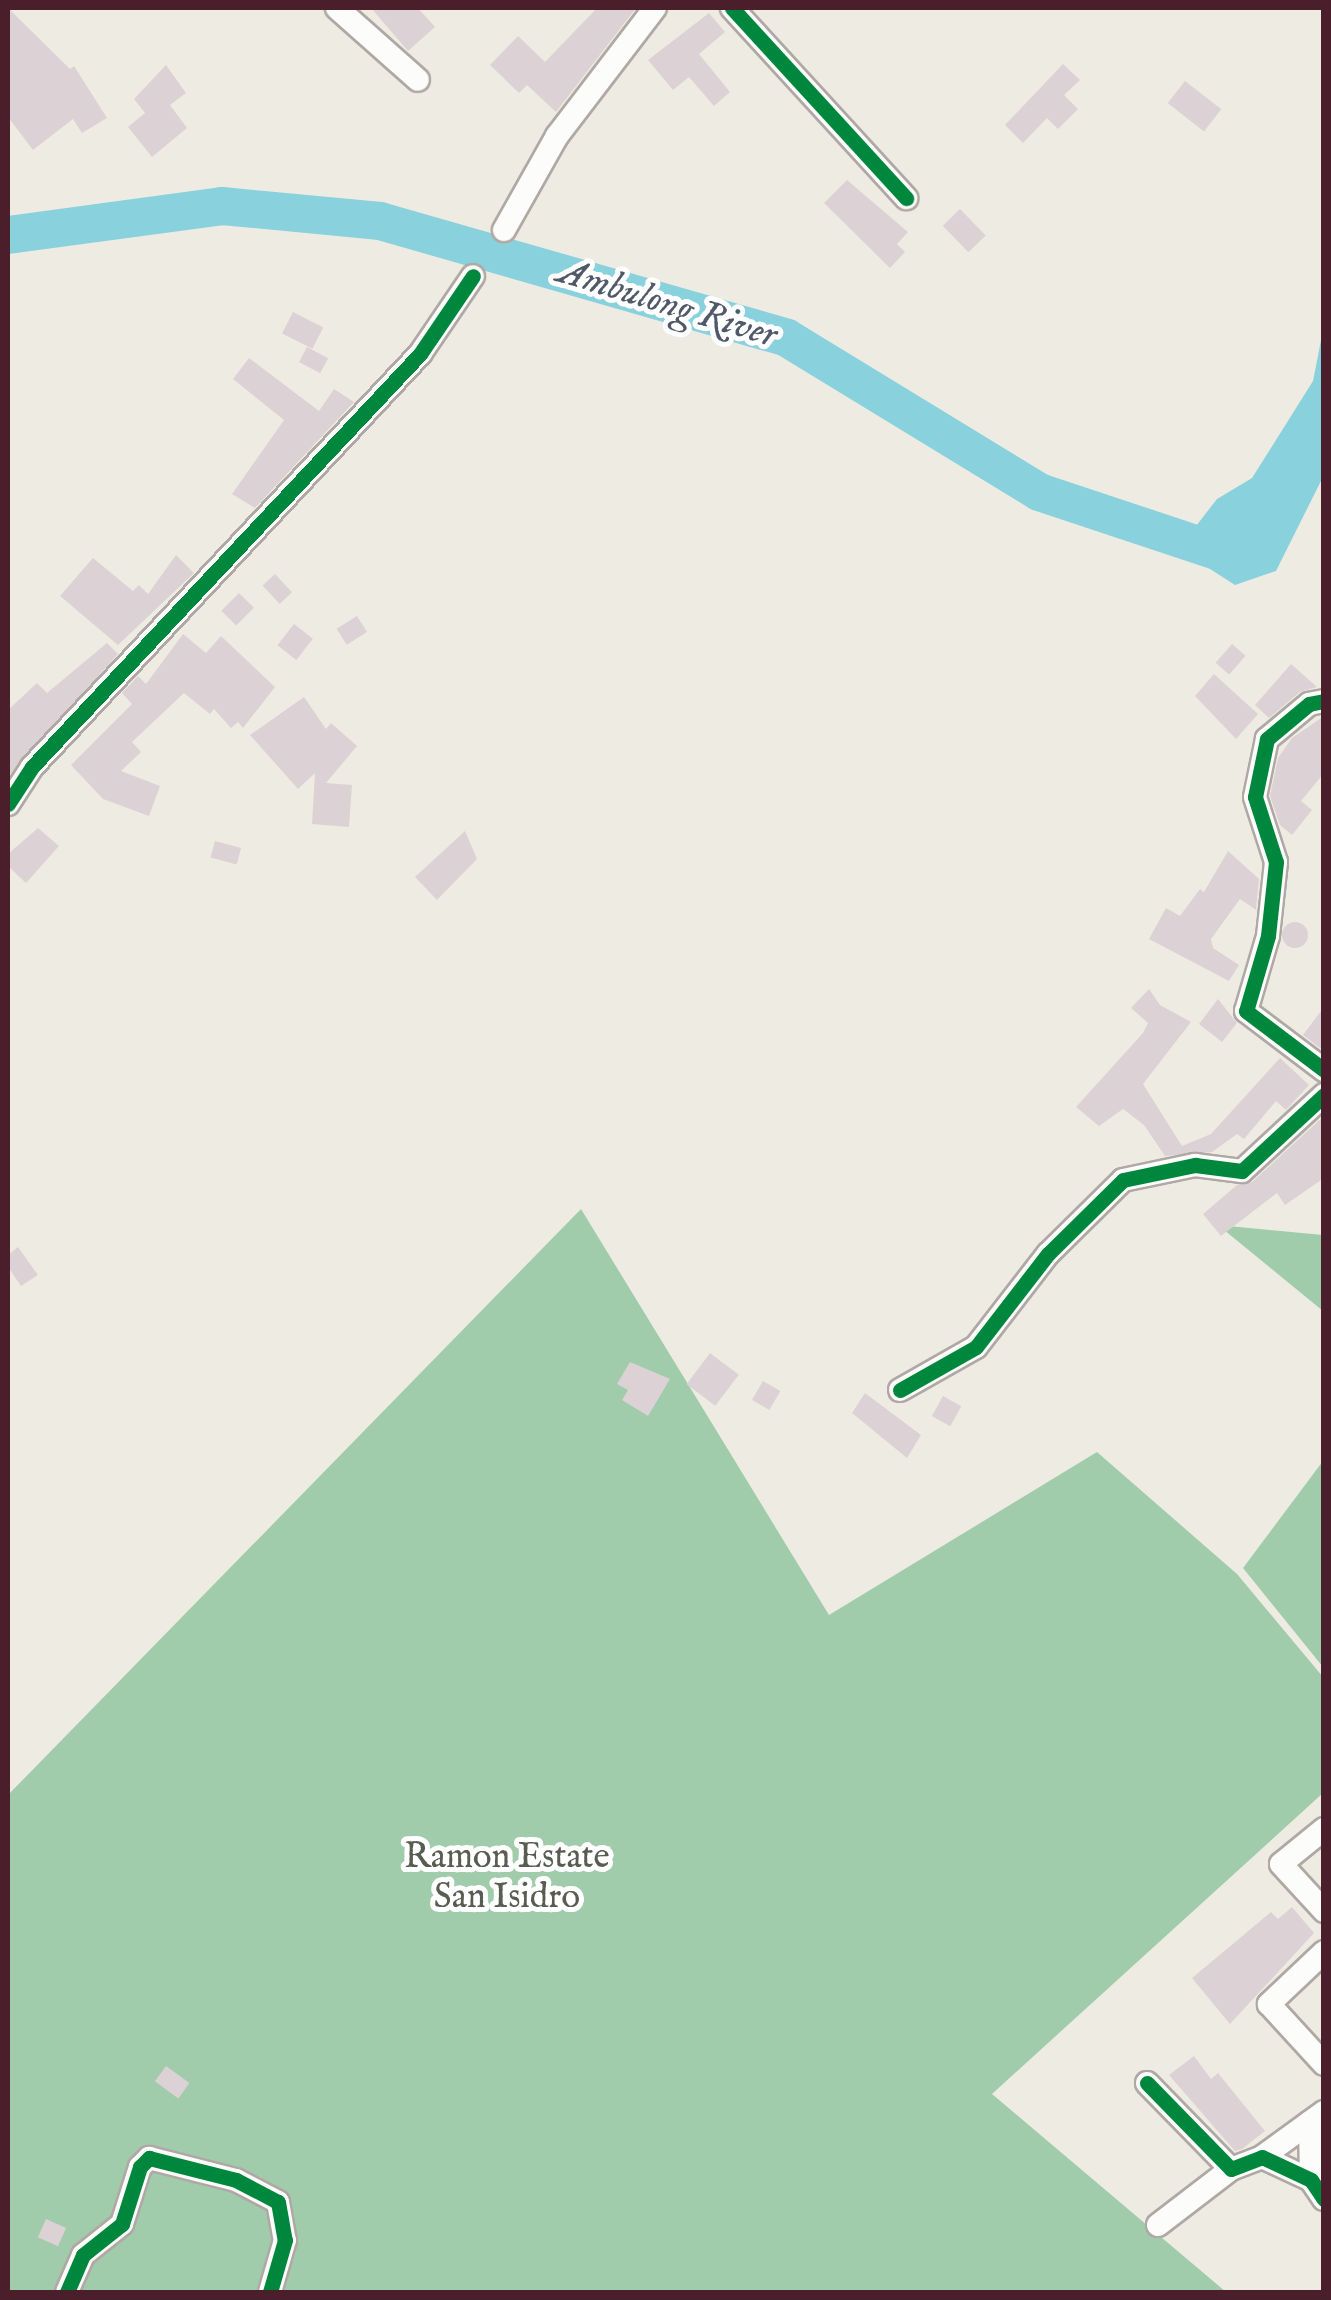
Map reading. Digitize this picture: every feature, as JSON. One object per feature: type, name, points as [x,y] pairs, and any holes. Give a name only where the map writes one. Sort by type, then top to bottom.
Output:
[{"type":"street","points":[[336,8],[418,80]]},
{"type":"street","points":[[504,230],[557,136],[655,8]]},
{"type":"street","points":[[732,8],[906,198]]},
{"type":"street","points":[[8,804],[32,767],[420,354],[473,276]]},
{"type":"street","points":[[1324,701],[1308,704],[1267,739],[1255,798],[1276,862],[1268,936],[1246,1011],[1324,1070]]},
{"type":"street","points":[[900,1390],[976,1347],[1048,1254],[1123,1180],[1196,1165],[1242,1171],[1324,1095]]},
{"type":"street","points":[[1324,1829],[1282,1864],[1324,1912]]},
{"type":"street","points":[[1324,1952],[1269,2004],[1324,2064]]},
{"type":"street","points":[[1147,2083],[1231,2168]]},
{"type":"street","points":[[1158,2225],[1231,2168],[1262,2156],[1317,2117]]},
{"type":"street","points":[[1317,2117],[1317,2190]]},
{"type":"street","points":[[1262,2156],[1317,2190]]},
{"type":"street","points":[[67,2292],[84,2255],[122,2224],[140,2167],[149,2158],[249,2185],[278,2202],[285,2240],[270,2292]]},
{"type":"green space","name":"Ramon Estate San Isidro","points":[[581,1209],[829,1615],[1097,1452],[1237,1574],[1323,1677],[1323,1793],[992,2094],[1226,2292],[8,2292],[8,1795]]},
{"type":"green space","points":[[1218,1225],[1323,1235],[1323,1311]]},
{"type":"green space","points":[[1323,1461],[1323,1667],[1243,1568]]},
{"type":"water","points":[[1323,330],[1323,477],[1276,571],[1235,585],[1171,544],[1168,533],[1196,526],[1217,499],[1252,478],[1313,381]]},
{"type":"building","points":[[8,8],[70,69],[74,66],[107,118],[82,133],[73,119],[33,150],[8,117]]},
{"type":"building","points":[[371,8],[418,8],[435,27],[408,51]]},
{"type":"building","points":[[597,8],[636,8],[556,112],[527,85],[519,93],[490,65],[518,36],[545,62]]},
{"type":"building","points":[[709,13],[725,32],[699,54],[730,92],[714,106],[689,77],[673,90],[648,60]]},
{"type":"building","points":[[1063,64],[1080,80],[1064,95],[1078,109],[1058,129],[1047,118],[1023,143],[1005,125]]},
{"type":"building","points":[[166,65],[186,93],[170,105],[187,128],[152,157],[128,127],[145,113],[134,99]]},
{"type":"building","points":[[1185,81],[1221,109],[1204,131],[1168,103]]},
{"type":"building","points":[[847,180],[908,232],[897,244],[905,252],[890,268],[824,203]]},
{"type":"building","points":[[960,209],[986,236],[968,252],[943,226]]},
{"type":"building","points":[[293,312],[323,327],[312,349],[282,333]]},
{"type":"building","points":[[307,347],[328,358],[320,373],[299,362]]},
{"type":"building","points":[[249,358],[319,411],[334,389],[354,402],[255,508],[232,494],[284,420],[233,379]]},
{"type":"building","points":[[176,555],[194,573],[118,645],[60,596],[93,558],[133,591],[139,585],[148,594]]},
{"type":"building","points":[[275,574],[292,592],[280,604],[263,586]]},
{"type":"building","points":[[239,593],[254,608],[236,626],[221,611]]},
{"type":"building","points":[[357,616],[367,632],[347,645],[337,629]]},
{"type":"building","points":[[294,624],[313,639],[296,660],[277,645]]},
{"type":"building","points":[[183,634],[206,653],[221,636],[275,687],[243,728],[238,722],[231,728],[214,709],[210,714],[184,693],[132,742],[141,752],[121,771],[160,786],[149,816],[103,799],[71,765],[132,704],[122,693],[138,676],[146,684]]},
{"type":"building","points":[[107,643],[118,654],[8,777],[8,710],[37,683],[47,693]]},
{"type":"building","points":[[1232,644],[1246,656],[1229,675],[1216,663]]},
{"type":"building","points":[[1291,664],[1317,687],[1300,692],[1269,718],[1255,705]]},
{"type":"building","points":[[1214,674],[1258,714],[1236,739],[1195,696]]},
{"type":"building","points":[[304,697],[326,729],[331,723],[357,746],[326,783],[352,785],[349,827],[312,824],[315,773],[298,789],[250,735]]},
{"type":"building","points":[[1324,716],[1324,773],[1301,801],[1312,810],[1292,835],[1280,825],[1270,796],[1278,758],[1292,738]]},
{"type":"building","points":[[38,828],[59,846],[26,883],[8,866],[8,854]]},
{"type":"building","points":[[465,831],[477,859],[437,900],[415,877]]},
{"type":"building","points":[[215,841],[241,848],[237,864],[211,857]]},
{"type":"building","points":[[1228,851],[1259,879],[1256,910],[1240,899],[1211,939],[1213,948],[1239,965],[1229,981],[1149,939],[1166,908],[1180,916],[1200,889],[1204,892]]},
{"type":"building","points":[[1295,922],[1304,926],[1308,935],[1304,944],[1295,948],[1286,944],[1282,935],[1286,926]]},
{"type":"building","points":[[1149,989],[1160,1005],[1191,1022],[1143,1084],[1182,1146],[1211,1134],[1280,1058],[1309,1085],[1286,1110],[1276,1101],[1244,1139],[1237,1134],[1212,1152],[1165,1156],[1144,1125],[1123,1109],[1099,1126],[1076,1107],[1143,1033],[1148,1023],[1131,1008]]},
{"type":"building","points":[[1218,999],[1237,1023],[1222,1042],[1199,1024]]},
{"type":"building","points":[[1324,1007],[1324,1051],[1303,1035]]},
{"type":"building","points":[[1324,1116],[1324,1178],[1285,1205],[1277,1193],[1221,1236],[1203,1214],[1237,1185],[1252,1182]]},
{"type":"building","points":[[18,1247],[38,1275],[21,1286],[8,1267],[8,1255]]},
{"type":"building","points":[[710,1353],[739,1375],[715,1406],[687,1384]]},
{"type":"building","points":[[630,1362],[670,1379],[648,1416],[622,1400],[628,1390],[617,1384]]},
{"type":"building","points":[[763,1381],[780,1391],[769,1410],[752,1400]]},
{"type":"building","points":[[865,1393],[921,1435],[907,1458],[852,1413]]},
{"type":"building","points":[[943,1396],[961,1406],[950,1426],[932,1416]]},
{"type":"building","points":[[1292,1907],[1314,1933],[1230,2024],[1192,1978],[1271,1912],[1278,1919]]},
{"type":"building","points":[[1194,2056],[1211,2079],[1218,2073],[1265,2131],[1242,2149],[1235,2151],[1169,2075]]},
{"type":"building","points":[[166,2066],[189,2083],[178,2098],[155,2081]]},
{"type":"building","points":[[46,2219],[66,2228],[58,2246],[38,2237]]},
{"type":"waterway","name":"Ambulong River","points":[[8,235],[222,206],[380,221],[787,338],[1039,492],[1213,550]]},
{"type":"cycle path","points":[[732,8],[906,198]]},
{"type":"cycle path","points":[[8,804],[32,767],[420,354],[473,276]]},
{"type":"cycle path","points":[[1324,701],[1309,704],[1267,739],[1255,797],[1276,862],[1268,936],[1246,1011],[1324,1070]]},
{"type":"cycle path","points":[[900,1390],[976,1347],[1048,1254],[1123,1180],[1195,1165],[1242,1171],[1324,1095]]},
{"type":"cycle path","points":[[1147,2083],[1231,2169],[1262,2157],[1311,2180],[1324,2199]]},
{"type":"cycle path","points":[[67,2292],[83,2255],[122,2224],[140,2167],[149,2158],[236,2180],[278,2202],[285,2240],[270,2292]]}]
